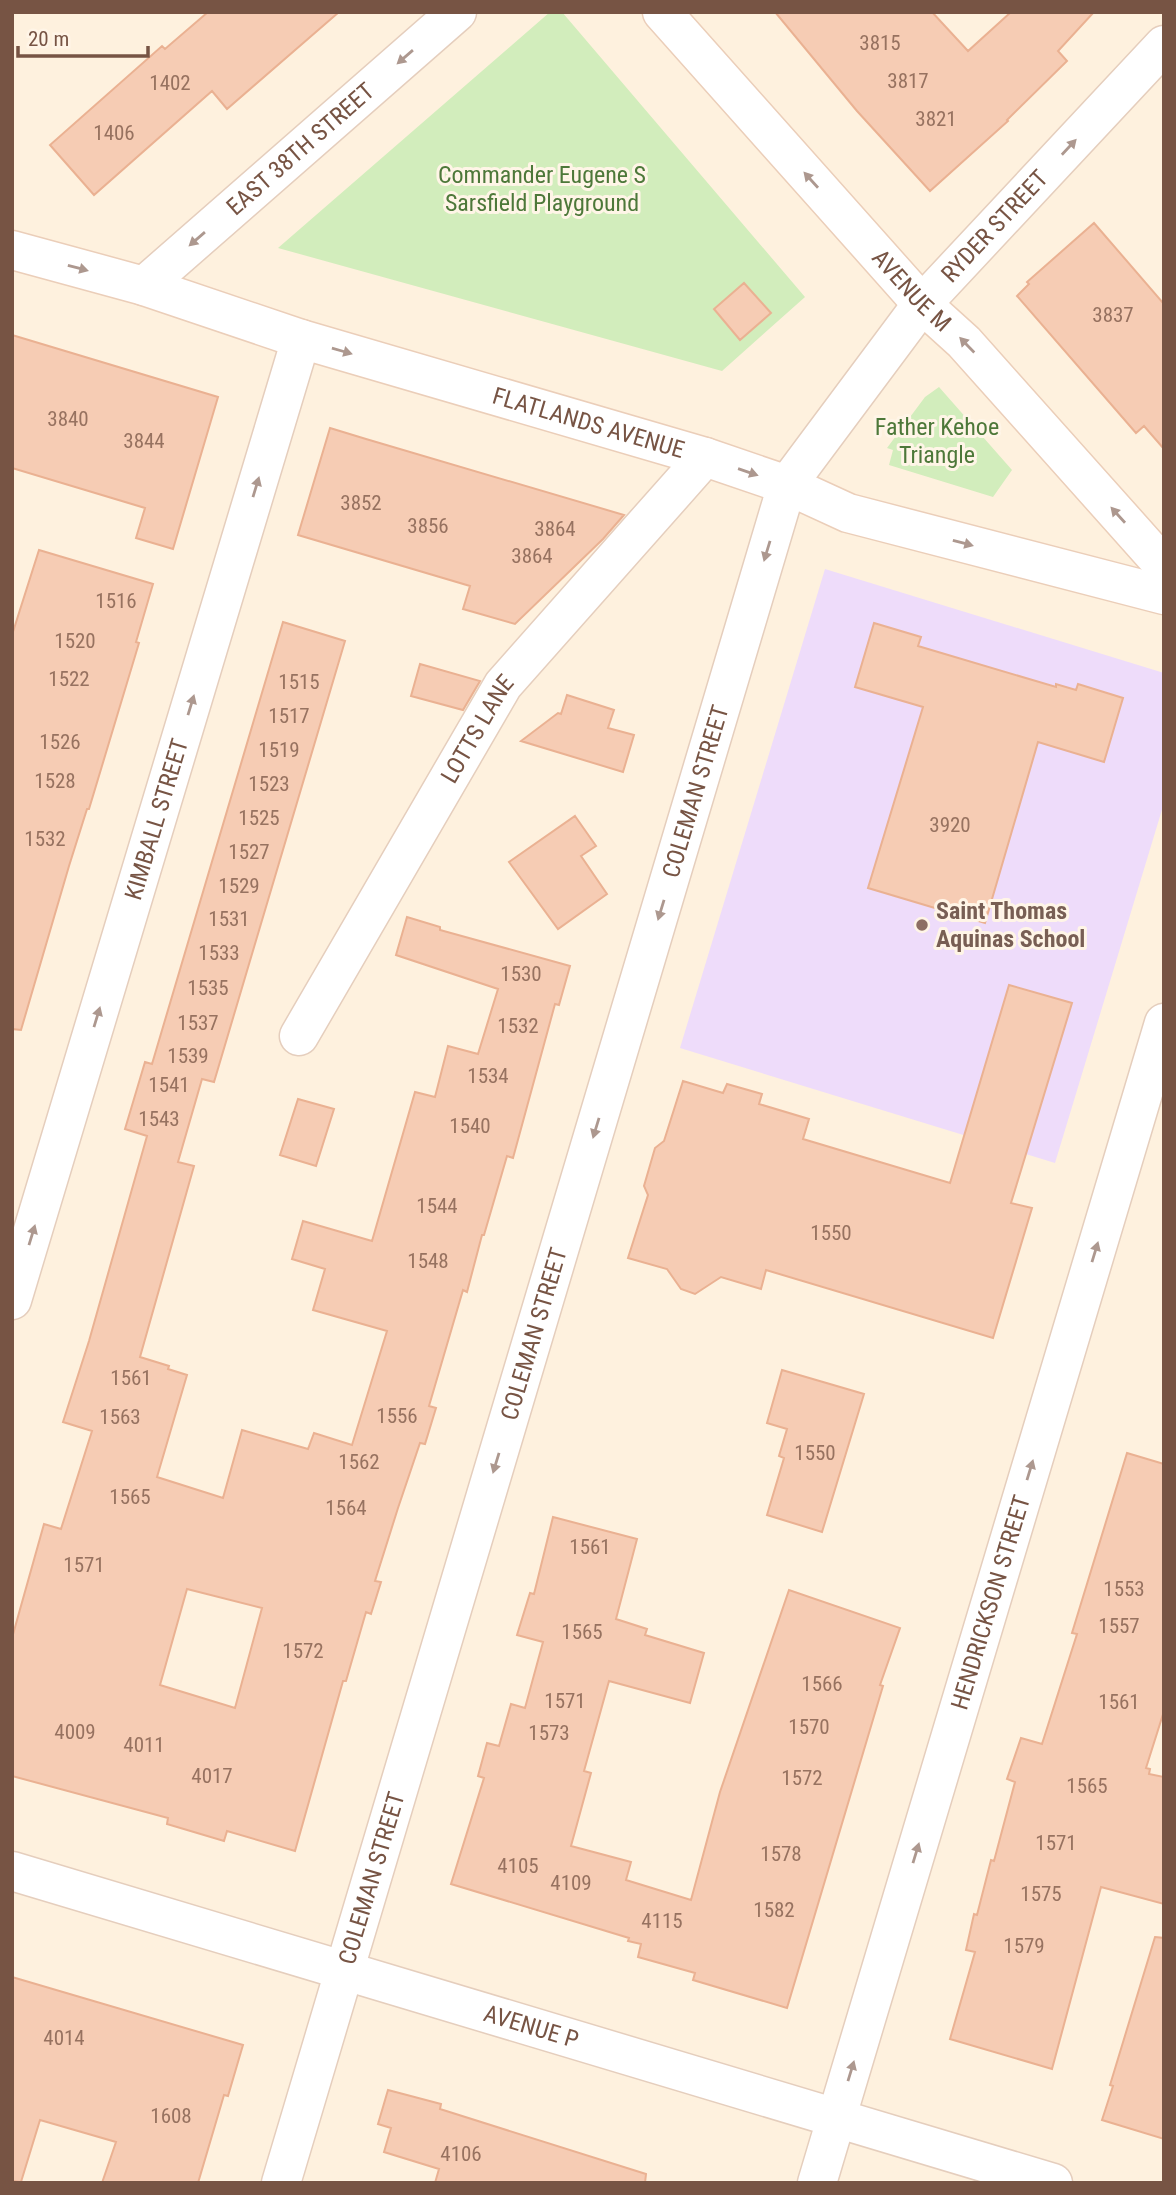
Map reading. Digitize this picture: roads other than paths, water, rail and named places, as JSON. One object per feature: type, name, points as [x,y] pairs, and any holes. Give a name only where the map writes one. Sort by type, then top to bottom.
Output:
[{"type":"street","name":"EAST 38TH STREET","points":[[144,286],[457,12]]},
{"type":"street","name":"AVENUE M","points":[[662,12],[922,304],[964,342],[1164,566]]},
{"type":"street","name":"RYDER STREET","points":[[787,485],[922,304],[1164,46]]},
{"type":"street","name":"FLATLANDS AVENUE","points":[[12,250],[144,286],[301,339],[705,457],[787,485],[848,513],[1164,595]]},
{"type":"street","name":"KIMBALL STREET","points":[[12,1300],[301,339]]},
{"type":"street","name":"LOTTS LANE","points":[[299,1036],[503,685],[705,457]]},
{"type":"street","name":"COLEMAN STREET","points":[[281,2183],[787,485]]},
{"type":"street","name":"HENDRICKSON STREET","points":[[817,2183],[1164,1023]]},
{"type":"street","name":"AVENUE P","points":[[12,1871],[1053,2183]]},
{"type":"place","name":"Saint Thomas Aquinas School","points":[[922,925]]},
{"type":"park label","name":"Commander Eugene S Sarsfield Playground","points":[[542,189]]},
{"type":"park label","name":"Father Kehoe Triangle","points":[[937,441]]}]
